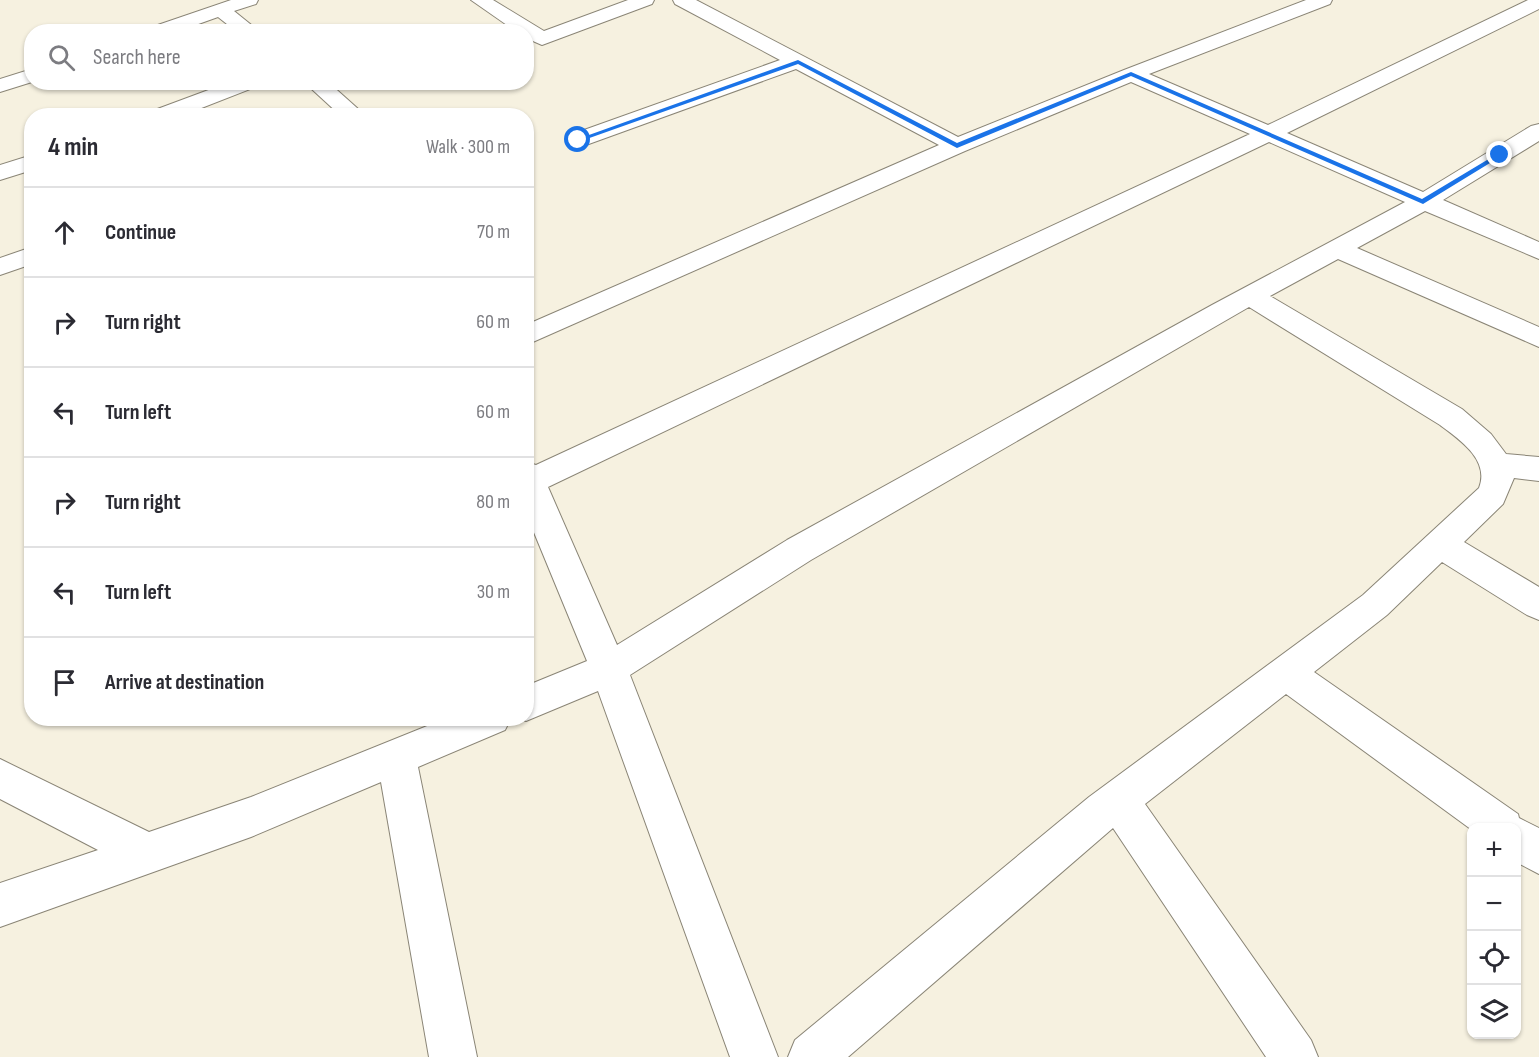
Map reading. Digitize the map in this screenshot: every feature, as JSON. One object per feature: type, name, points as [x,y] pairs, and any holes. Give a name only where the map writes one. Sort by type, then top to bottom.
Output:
[{"type":"street","points":[[178,24],[249,0]]},
{"type":"street","points":[[480,0],[510,24]]},
{"type":"street","points":[[534,43],[645,0]]},
{"type":"street","points":[[682,0],[957,146]]},
{"type":"street","points":[[534,332],[957,146],[1131,74],[1323,0]]},
{"type":"street","points":[[534,475],[1268,134],[1539,2]]},
{"type":"street","points":[[220,9],[240,24]]},
{"type":"street","points":[[578,140],[798,62]]},
{"type":"street","points":[[1131,74],[1539,251]]},
{"type":"street","points":[[0,86],[24,78]]},
{"type":"street","points":[[181,108],[229,90]]},
{"type":"street","points":[[324,90],[346,108]]},
{"type":"street","points":[[534,701],[609,669],[799,550],[1250,296],[1423,202],[1539,131]]},
{"type":"street","points":[[0,173],[24,165]]},
{"type":"street","points":[[1337,249],[1539,338]]},
{"type":"street","points":[[0,267],[24,258]]},
{"type":"street","points":[[812,1057],[1118,800],[1375,605],[1492,495],[1498,477],[1491,457],[1473,435],[1451,417],[1250,296]]},
{"type":"street","points":[[1494,465],[1539,469]]},
{"type":"street","points":[[534,492],[609,669],[754,1057]]},
{"type":"street","points":[[1440,544],[1539,605]]},
{"type":"street","points":[[1286,673],[1496,823]]},
{"type":"street","points":[[0,905],[251,817],[473,726]]},
{"type":"street","points":[[397,759],[453,1057]]},
{"type":"street","points":[[0,778],[147,853]]},
{"type":"street","points":[[1118,800],[1294,1057]]},
{"type":"street","points":[[1521,840],[1539,853]]},
{"type":"route","points":[[578,140],[798,62],[957,146],[1131,74],[1423,202],[1500,155]]}]
